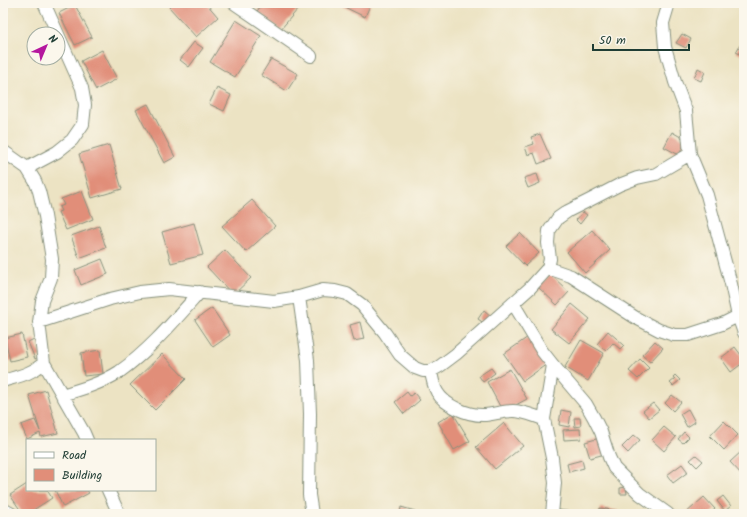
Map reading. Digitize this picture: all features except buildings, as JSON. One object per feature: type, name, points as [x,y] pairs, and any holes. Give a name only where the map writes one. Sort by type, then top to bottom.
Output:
[{"type":"street","points":[[27,168],[57,152],[72,140],[83,124],[85,105],[82,88],[44,3]]},
{"type":"street","points":[[234,3],[311,56]]},
{"type":"street","points":[[669,3],[663,24],[665,47],[686,111],[690,154],[708,195],[738,316],[744,333]]},
{"type":"street","points":[[3,151],[27,168],[39,191],[52,259],[51,278],[42,301],[39,322],[44,363],[87,439]]},
{"type":"street","points":[[39,322],[110,299],[140,292],[169,289],[274,301],[299,297],[323,290],[335,290],[348,294],[362,305],[385,333],[400,355],[415,368],[423,371],[431,371],[456,354],[530,288],[548,268],[550,259],[548,243],[549,231],[558,218],[568,211],[619,185],[638,178],[656,174],[690,154]]},
{"type":"street","points":[[548,268],[571,276],[636,318],[659,330],[674,335],[688,335],[722,324],[738,316]]},
{"type":"street","points":[[62,395],[92,386],[118,372],[142,355],[200,292]]},
{"type":"street","points":[[299,297],[308,360],[310,414],[309,495],[312,514]]},
{"type":"street","points":[[513,303],[535,341],[552,365],[586,404],[601,432],[614,468],[640,494],[668,514]]},
{"type":"street","points":[[3,381],[36,370],[44,363]]},
{"type":"street","points":[[552,365],[544,419],[555,482],[552,514]]},
{"type":"street","points":[[431,371],[434,386],[437,392],[446,401],[464,412],[473,415],[484,415],[513,411],[531,414],[544,419]]},
{"type":"street","points":[[108,491],[119,514]]},
{"type":"street","points":[[3,509],[12,514]]}]
